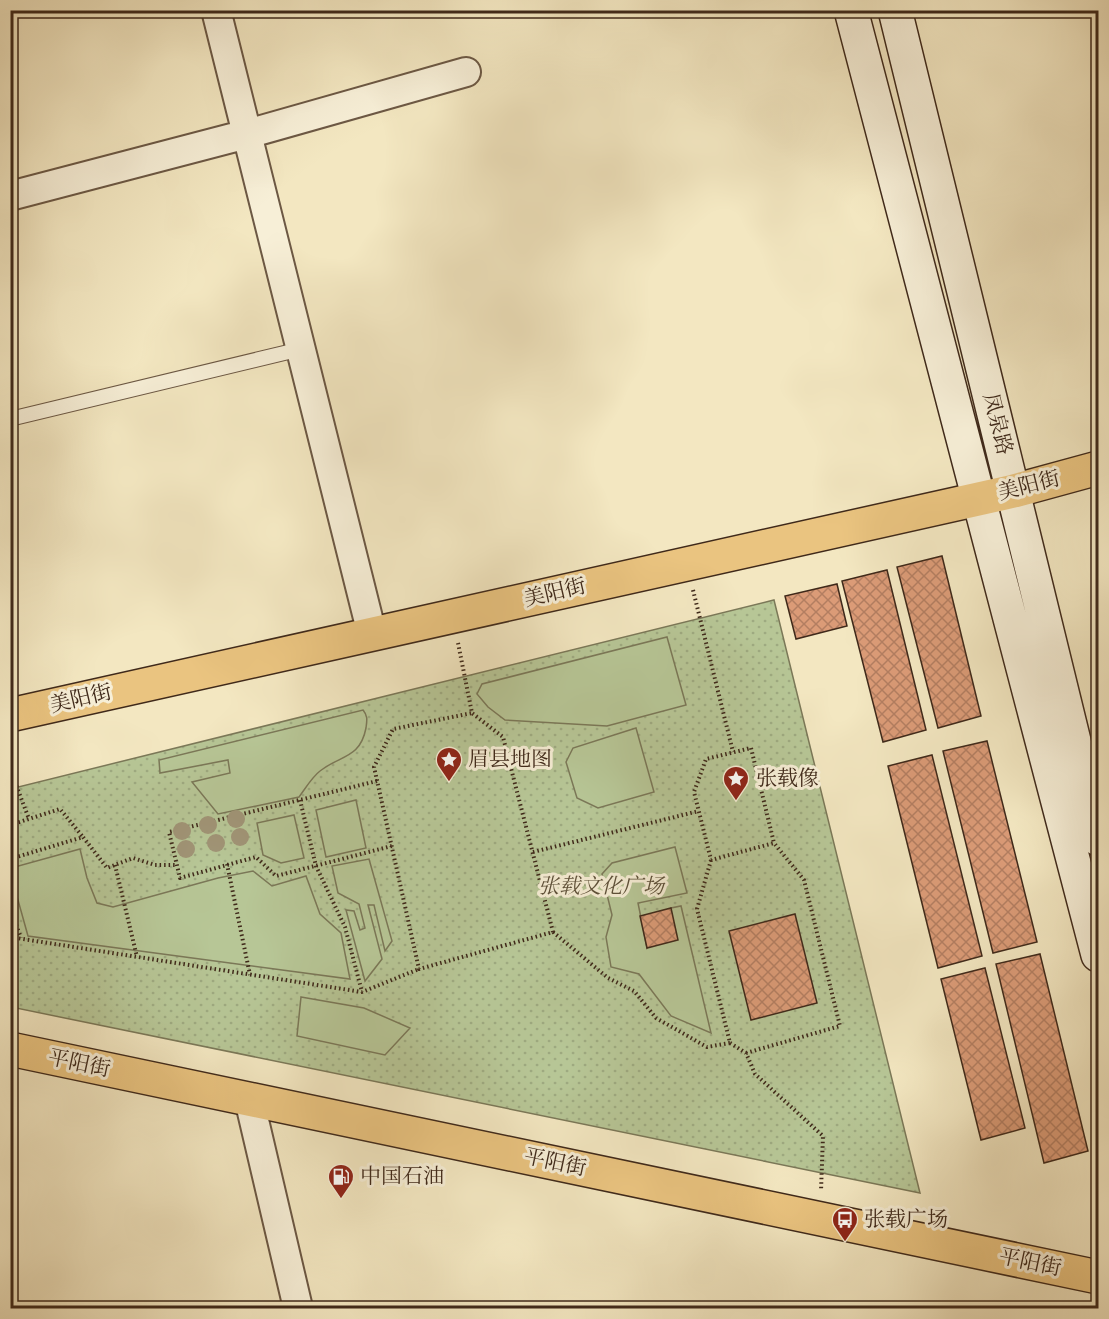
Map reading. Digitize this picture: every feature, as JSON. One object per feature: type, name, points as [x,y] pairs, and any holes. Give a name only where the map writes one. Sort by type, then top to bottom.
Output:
[{"type":"main road","points":[[851,10],[1098,955]]},
{"type":"main road","name":"凤泉路","points":[[895,10],[1098,839]]},
{"type":"main road","name":"美阳街","points":[[10,715],[1014,491],[1098,468]]},
{"type":"main road","name":"平阳街","points":[[10,1049],[1098,1277]]},
{"type":"street","points":[[216,10],[372,634]]},
{"type":"street","points":[[10,196],[247,134],[466,72]]},
{"type":"street","points":[[249,1099],[298,1308]]},
{"type":"lane","points":[[10,419],[301,349]]},
{"type":"path","points":[[687,563],[733,752]]},
{"type":"path","points":[[452,616],[472,712],[503,737],[553,932],[608,978],[634,991],[656,1018],[707,1047],[730,1042]]},
{"type":"path","points":[[419,969],[374,768],[393,729],[472,712]]},
{"type":"path","points":[[746,1053],[840,1026],[804,880],[774,843],[751,748],[706,759],[694,792],[711,860],[697,909],[730,1042],[746,1053],[755,1074],[823,1136],[820,1219]]},
{"type":"path","points":[[10,769],[29,819]]},
{"type":"path","points":[[377,781],[169,832],[180,878],[256,857],[276,876],[392,846]]},
{"type":"path","points":[[300,800],[316,866],[345,927],[362,992]]},
{"type":"path","points":[[10,825],[60,809],[107,868],[133,858],[155,865],[177,865]]},
{"type":"path","points":[[533,852],[699,811]]},
{"type":"path","points":[[10,859],[82,837]]},
{"type":"path","points":[[711,860],[774,843]]},
{"type":"path","points":[[227,864],[250,975]]},
{"type":"path","points":[[115,865],[137,957]]},
{"type":"path","points":[[10,908],[21,938]]},
{"type":"path","points":[[10,937],[362,992],[419,969],[553,932]]},
{"type":"green space","name":"张载文化广场","points":[[774,600],[920,1193],[11,1007],[10,789]]},
{"type":"green space","points":[[667,637],[686,705],[607,726],[505,720],[488,707],[477,694],[482,684]]},
{"type":"green space","points":[[363,710],[367,723],[359,746],[317,774],[299,797],[218,814],[192,782],[230,773],[228,760],[160,773],[159,760]]},
{"type":"green space","points":[[636,728],[654,792],[598,808],[577,798],[566,762],[573,748]]},
{"type":"green space","points":[[356,800],[366,848],[326,857],[316,810]]},
{"type":"green space","points":[[294,815],[304,858],[281,863],[263,855],[257,823]]},
{"type":"green space","points":[[675,847],[687,893],[638,903],[647,948],[671,908],[681,906],[711,1033],[671,1016],[639,974],[611,967],[606,937],[612,915],[602,874],[612,863]]},
{"type":"green space","points":[[80,849],[87,878],[97,903],[113,907],[218,878],[253,871],[272,886],[306,876],[320,914],[341,933],[350,979],[28,936],[11,868]]},
{"type":"green space","points":[[369,859],[392,941],[385,951],[374,905],[368,905],[382,959],[365,981],[346,910],[354,911],[360,930],[365,928],[359,904],[338,893],[332,866]]},
{"type":"green space","points":[[301,997],[364,1008],[410,1028],[385,1055],[297,1036]]},
{"type":"building","points":[[942,556],[981,716],[938,728],[897,567]]},
{"type":"building","points":[[887,570],[926,730],[883,742],[842,581]]},
{"type":"building","points":[[837,584],[847,626],[796,639],[785,596]]},
{"type":"building","points":[[987,741],[1037,942],[993,953],[943,751]]},
{"type":"building","points":[[932,755],[982,956],[938,968],[888,766]]},
{"type":"building","points":[[671,908],[678,940],[647,948],[640,916]]},
{"type":"building","points":[[795,914],[817,1003],[751,1020],[729,931]]},
{"type":"building","points":[[1040,954],[1088,1151],[1044,1163],[996,964]]},
{"type":"building","points":[[985,968],[1025,1128],[981,1140],[941,979]]},
{"type":"place","name":"眉县地图","points":[[449,783]]},
{"type":"place","name":"张载像","points":[[736,802]]},
{"type":"place","name":"中国石油","points":[[341,1200]]},
{"type":"place","name":"张载广场","points":[[845,1243]]}]
